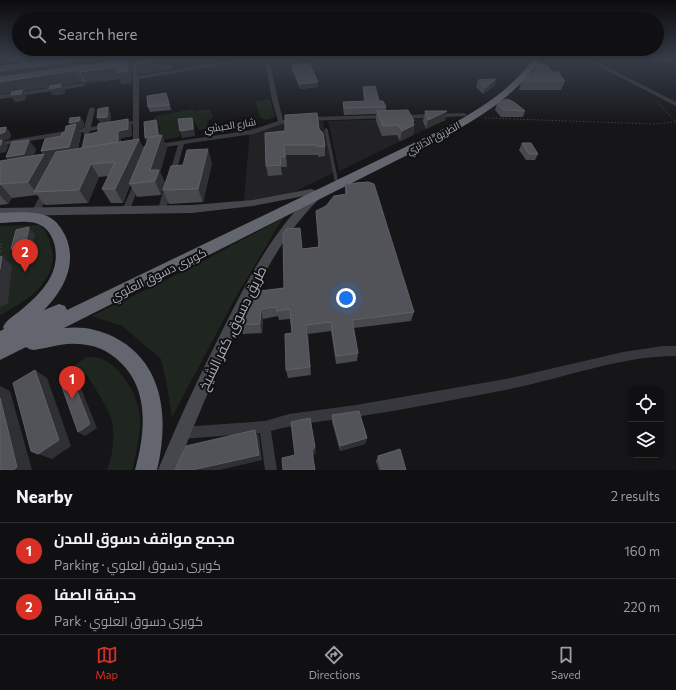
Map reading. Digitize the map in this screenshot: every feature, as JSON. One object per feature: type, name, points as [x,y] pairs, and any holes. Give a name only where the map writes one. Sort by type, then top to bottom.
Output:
[{"type":"highway","name":"الطريق الدائري","points":[[313,194],[336,179],[469,116],[511,81]]},
{"type":"highway","name":"الطريق الدائري","points":[[313,194],[401,155],[469,116],[519,81]]},
{"type":"highway","name":"كوبرى دسوق العلوي","points":[[0,340],[313,194]]},
{"type":"highway","name":"كوبرى دسوق العلوي","points":[[0,352],[313,194]]},
{"type":"highway","points":[[0,218],[31,218],[48,222],[57,232],[63,246],[65,259],[57,282],[44,299],[26,317],[0,336]]},
{"type":"highway","points":[[0,352],[34,341],[70,335],[101,339],[114,345],[125,353],[136,365],[152,397],[154,418],[153,441],[146,470]]},
{"type":"main road","points":[[0,212],[192,209],[238,205],[313,194]]},
{"type":"main road","name":"طريق دسوق, كفر الشيخ","points":[[167,470],[182,433],[220,351],[277,240],[313,194]]},
{"type":"street","points":[[0,144],[136,122],[136,81]]},
{"type":"street","points":[[271,81],[281,122]]},
{"type":"street","points":[[630,81],[676,104]]},
{"type":"street","points":[[0,97],[83,85]]},
{"type":"street","points":[[85,137],[92,109]]},
{"type":"street","name":"شارع الحبشي","points":[[136,122],[133,150],[150,150],[182,142],[253,132],[281,122],[293,120],[469,116]]},
{"type":"street","points":[[162,209],[182,142]]},
{"type":"street","points":[[126,210],[140,175]]},
{"type":"street","points":[[36,211],[50,184]]},
{"type":"street","points":[[182,433],[265,427],[289,420],[356,411],[511,383],[623,357],[663,351],[676,351]]},
{"type":"street","points":[[265,427],[271,470]]},
{"type":"lane","points":[[326,130],[336,179]]},
{"type":"path","points":[[648,90],[650,95],[676,122]]},
{"type":"path","points":[[469,116],[632,123],[676,122]]},
{"type":"path","points":[[0,244],[2,245],[0,254]]},
{"type":"shaded area","points":[[270,99],[275,117],[267,120],[261,118],[255,101]]},
{"type":"shaded area","points":[[194,109],[194,111],[210,109],[213,117],[208,121],[207,129],[199,130],[195,123],[179,125],[180,137],[162,140],[147,136],[160,133],[160,126],[147,128],[147,125],[156,116]]},
{"type":"shaded area","points":[[449,118],[339,171],[328,121]]},
{"type":"shaded area","points":[[323,121],[333,173],[290,194],[244,202],[250,129],[280,122]]},
{"type":"shaded area","points":[[283,218],[237,295],[172,417],[161,359],[122,326],[92,316],[194,266]]},
{"type":"shaded area","points":[[39,225],[47,234],[51,246],[53,258],[51,269],[46,279],[30,297],[0,315],[0,226]]},
{"type":"shaded area","points":[[87,357],[100,358],[115,368],[128,383],[136,400],[139,409],[140,430],[132,470],[107,470],[111,459],[113,439],[111,417],[87,375],[66,371]]},
{"type":"building","points":[[299,81],[318,82],[300,84]]},
{"type":"building","points":[[479,81],[494,81],[485,88]]},
{"type":"building","points":[[61,84],[61,87],[49,89],[50,86]]},
{"type":"building","points":[[375,86],[379,101],[383,101],[386,107],[344,108],[343,102],[366,101],[363,87]]},
{"type":"building","points":[[22,90],[21,94],[11,95],[12,92]]},
{"type":"building","points":[[166,93],[169,105],[148,107],[147,96]]},
{"type":"building","points":[[507,99],[514,102],[525,111],[503,110],[497,103]]},
{"type":"building","points":[[108,107],[107,117],[97,118],[98,109]]},
{"type":"building","points":[[408,110],[414,121],[412,121],[414,125],[402,131],[398,125],[383,126],[377,111]]},
{"type":"building","points":[[425,111],[447,111],[428,120]]},
{"type":"building","points":[[317,113],[319,129],[323,133],[325,146],[284,145],[285,157],[280,157],[281,165],[266,166],[265,133],[285,131],[285,115]]},
{"type":"building","points":[[80,117],[79,121],[69,123],[70,118]]},
{"type":"building","points":[[192,118],[193,129],[180,131],[178,119]]},
{"type":"building","points":[[128,119],[128,129],[118,131],[118,142],[82,148],[85,135],[98,132],[98,124]]},
{"type":"building","points":[[156,120],[158,136],[145,138],[144,122]]},
{"type":"building","points":[[76,124],[69,147],[41,151],[45,139],[61,136],[62,133],[65,132],[66,126]]},
{"type":"building","points":[[6,127],[5,132],[0,134],[0,128]]},
{"type":"building","points":[[162,135],[150,170],[159,170],[155,181],[129,184],[149,137]]},
{"type":"building","points":[[139,139],[115,189],[102,189],[115,162],[91,164],[79,190],[34,192],[56,152]]},
{"type":"building","points":[[29,140],[24,154],[6,157],[12,142]]},
{"type":"building","points":[[522,143],[531,143],[538,154],[529,154]]},
{"type":"building","points":[[208,149],[198,189],[163,190],[171,166],[183,165],[187,150]]},
{"type":"building","points":[[44,154],[28,182],[0,184],[0,161]]},
{"type":"building","points":[[368,182],[374,184],[414,312],[352,320],[358,353],[336,356],[331,322],[306,325],[310,367],[286,370],[285,334],[292,333],[290,309],[277,311],[276,307],[261,309],[260,324],[240,325],[254,285],[261,285],[260,291],[284,288],[283,234],[286,229],[300,228],[302,249],[319,247],[316,211],[326,206],[334,196],[347,194],[345,184]]},
{"type":"building","points":[[29,227],[25,246],[11,249],[16,230]]},
{"type":"building","points":[[2,256],[0,269],[0,257]]},
{"type":"building","points":[[35,370],[59,440],[38,454],[31,451],[13,383]]},
{"type":"building","points":[[73,381],[90,424],[78,432],[62,387]]},
{"type":"building","points":[[0,398],[17,467],[13,470],[0,470]]},
{"type":"building","points":[[359,411],[367,438],[340,446],[332,415]]},
{"type":"building","points":[[310,418],[315,447],[312,451],[315,470],[283,470],[282,458],[295,455],[291,422]]},
{"type":"building","points":[[255,430],[259,455],[192,470],[175,470],[186,446]]},
{"type":"building","points":[[400,449],[406,470],[382,470],[378,456]]},
{"type":"place","name":"حديقة الصفا","points":[[25,272]]},
{"type":"place","name":"مجمع مواقف دسوق للمدن","points":[[72,399]]}]
